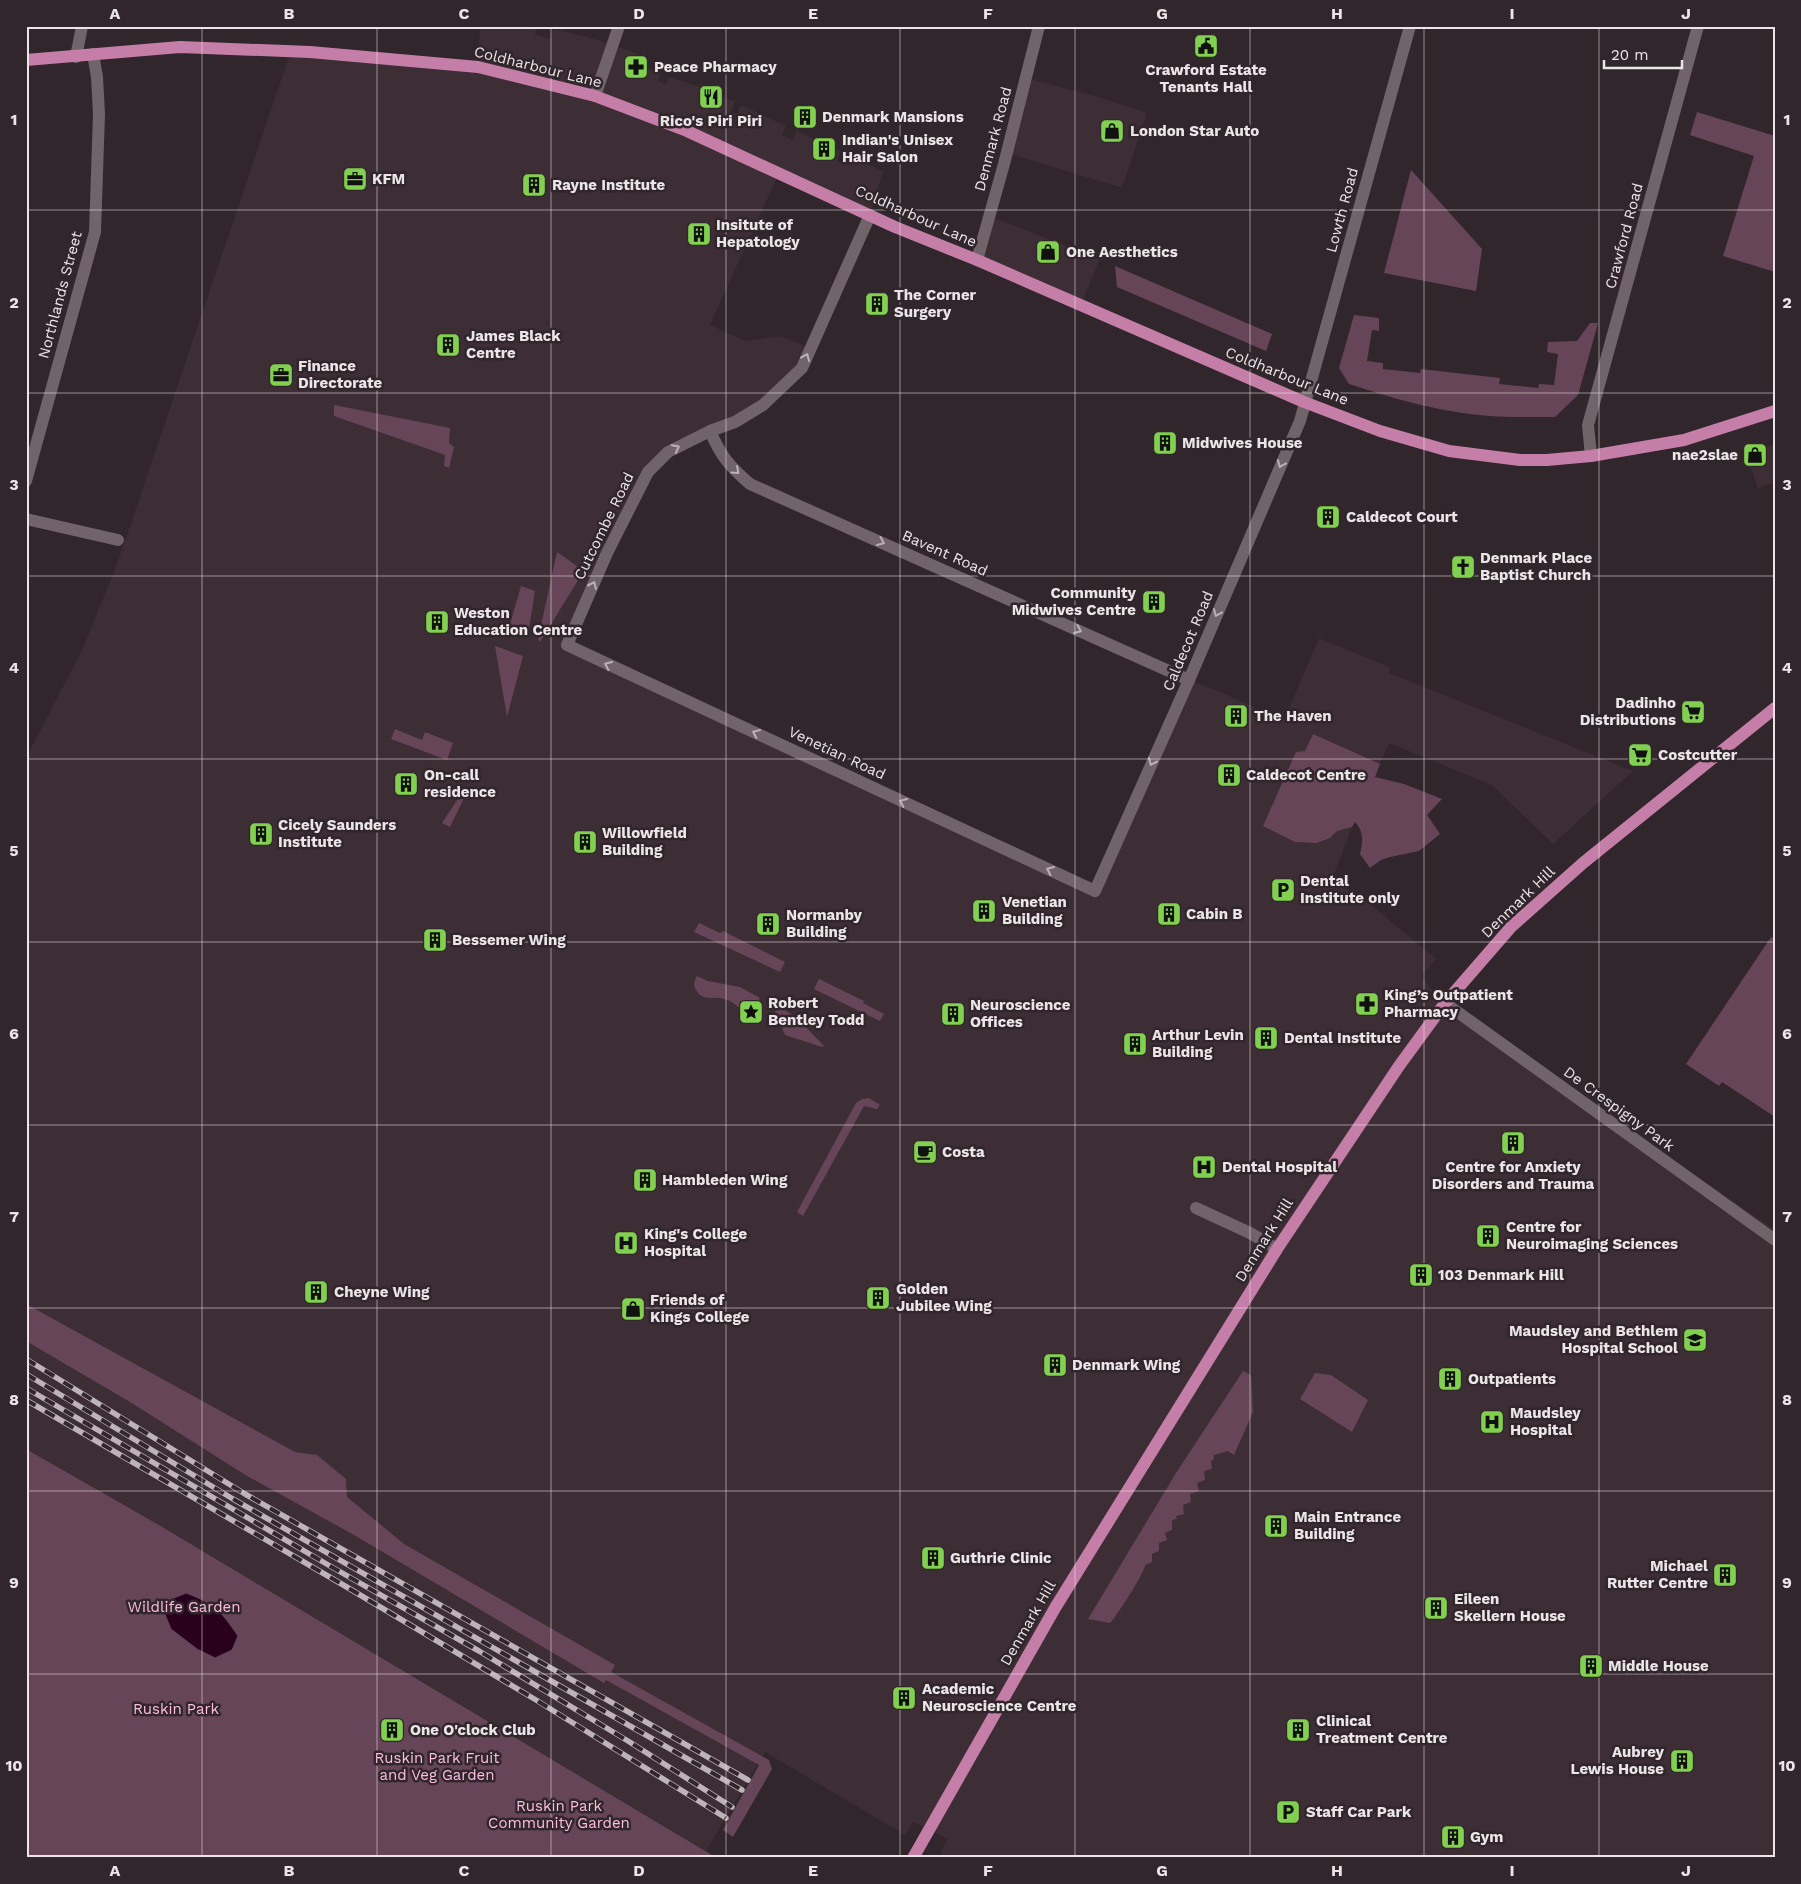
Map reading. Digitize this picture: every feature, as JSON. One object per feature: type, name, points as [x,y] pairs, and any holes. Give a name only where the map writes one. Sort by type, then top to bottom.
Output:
[{"type":"main road","name":"Coldharbour Lane","points":[[26,60],[180,47],[301,52],[478,67],[595,96],[687,131],[895,227],[976,260],[1304,402],[1380,431],[1449,451],[1520,460],[1547,460],[1591,456],[1684,440],[1775,411]]},
{"type":"main road","name":"Denmark Hill","points":[[914,1856],[1055,1608],[1277,1249],[1398,1066],[1445,1003],[1511,927],[1583,863],[1775,708]]},
{"type":"street","points":[[76,57],[82,26]]},
{"type":"street","points":[[595,96],[619,26]]},
{"type":"street","name":"Denmark Road","points":[[976,260],[1006,158],[1039,26]]},
{"type":"street","name":"Lowth Road","points":[[1304,402],[1312,381],[1410,26]]},
{"type":"street","name":"Crawford Road","points":[[1591,456],[1588,425],[1698,26]]},
{"type":"street","name":"Northlands Street","points":[[26,482],[95,232],[98,114],[97,77],[93,54]]},
{"type":"street","name":"Cutcombe Road","points":[[567,645],[608,552],[648,472],[668,452],[710,431],[735,422],[763,405],[802,368],[870,215]]},
{"type":"street","name":"Caldecot Road","points":[[1095,891],[1189,680],[1300,421],[1304,402]]},
{"type":"street","name":"Bavent Road","points":[[710,431],[719,451],[731,468],[750,484],[1189,680]]},
{"type":"street","points":[[26,519],[118,540]]},
{"type":"street","name":"Venetian Road","points":[[567,645],[1095,891]]},
{"type":"street","name":"De Crespigny Park","points":[[1445,1003],[1775,1240]]},
{"type":"street","points":[[1196,1208],[1277,1249]]},
{"type":"shaded area","points":[[480,26],[537,26],[535,35],[551,39],[553,29],[588,37],[633,52],[642,56],[639,65],[661,73],[658,81],[666,84],[669,77],[706,89],[735,102],[731,112],[737,114],[741,105],[786,126],[782,135],[792,140],[797,131],[841,151],[837,161],[844,163],[847,155],[883,171],[870,215],[779,173],[710,325],[745,341],[780,336],[810,348],[802,368],[763,405],[710,431],[648,472],[567,645],[1089,888],[1189,680],[1284,720],[1319,638],[1391,668],[1389,673],[1633,771],[1553,844],[1492,785],[1389,743],[1352,827],[1331,882],[1359,895],[1436,959],[1421,976],[1438,998],[1775,1230],[1775,1858],[943,1858],[940,1852],[948,1839],[913,1822],[905,1835],[765,1752],[706,1851],[159,1525],[26,1449],[26,758],[82,650],[117,564],[291,51],[478,67]]},
{"type":"shaded area","points":[[1026,78],[1095,96],[1147,113],[1122,188],[1007,153]]},
{"type":"shaded area","points":[[992,217],[1100,259],[1081,305],[977,260]]},
{"type":"shaded area","points":[[1775,444],[1775,482],[1758,488],[1746,454]]},
{"type":"shaded area","points":[[186,1593],[211,1605],[227,1620],[238,1636],[232,1650],[215,1658],[197,1649],[171,1629],[164,1612],[169,1600]]},
{"type":"green space","points":[[1697,112],[1775,136],[1775,272],[1723,256],[1754,156],[1690,135]]},
{"type":"green space","points":[[1411,170],[1482,249],[1476,291],[1384,273]]},
{"type":"green space","points":[[1115,266],[1272,334],[1266,351],[1117,287]]},
{"type":"green space","points":[[1354,315],[1379,318],[1379,331],[1372,330],[1367,361],[1383,363],[1383,369],[1420,373],[1421,369],[1500,378],[1499,384],[1538,388],[1539,384],[1554,385],[1558,354],[1547,352],[1548,342],[1577,341],[1590,323],[1598,323],[1578,395],[1555,417],[1502,417],[1424,406],[1349,384],[1339,368]]},
{"type":"green space","points":[[334,405],[450,428],[449,443],[454,447],[449,468],[444,466],[445,455],[334,416]]},
{"type":"green space","points":[[557,552],[577,566],[575,571],[580,577],[540,642],[538,639]]},
{"type":"green space","points":[[521,586],[535,591],[528,635],[509,628]]},
{"type":"green space","points":[[495,646],[523,656],[507,717]]},
{"type":"green space","points":[[395,729],[422,740],[425,732],[453,743],[447,760],[391,739]]},
{"type":"green space","points":[[1313,734],[1380,764],[1375,777],[1404,784],[1442,799],[1427,815],[1440,834],[1419,851],[1381,860],[1370,868],[1360,854],[1362,837],[1360,829],[1355,822],[1352,827],[1337,831],[1330,838],[1317,843],[1295,842],[1263,826],[1296,752],[1305,751]]},
{"type":"green space","points":[[463,791],[466,794],[450,827],[442,823]]},
{"type":"green space","points":[[699,923],[720,933],[723,931],[785,962],[780,972],[694,932]]},
{"type":"green space","points":[[1771,937],[1775,939],[1775,1117],[1722,1082],[1719,1086],[1686,1064]]},
{"type":"green space","points":[[697,976],[708,981],[740,987],[760,998],[750,1017],[728,1000],[705,998],[699,994],[694,985]]},
{"type":"green space","points":[[819,979],[864,1001],[863,1003],[884,1014],[880,1021],[814,989]]},
{"type":"green space","points":[[778,1006],[796,1017],[824,1046],[822,1047],[785,1035],[775,1012]]},
{"type":"green space","points":[[869,1098],[880,1105],[877,1109],[864,1106],[803,1216],[797,1212],[856,1103],[862,1099]]},
{"type":"green space","points":[[26,1304],[295,1452],[317,1455],[346,1479],[347,1497],[404,1544],[615,1665],[611,1672],[769,1760],[772,1769],[733,1837],[723,1830],[759,1765],[606,1680],[604,1683],[354,1535],[247,1476],[130,1402],[26,1341]]},
{"type":"green space","points":[[1243,1371],[1251,1375],[1253,1412],[1234,1455],[1228,1451],[1214,1455],[1214,1459],[1211,1461],[1212,1469],[1204,1471],[1205,1480],[1197,1483],[1199,1491],[1190,1494],[1191,1502],[1183,1505],[1184,1514],[1176,1516],[1177,1519],[1172,1520],[1172,1530],[1165,1533],[1167,1540],[1159,1543],[1159,1551],[1152,1554],[1152,1562],[1145,1565],[1141,1576],[1110,1623],[1088,1619],[1176,1473]]},
{"type":"green space","points":[[1315,1373],[1331,1375],[1368,1400],[1352,1432],[1300,1399]]},
{"type":"green space","name":"Ruskin Park","points":[[26,1449],[159,1525],[717,1858],[26,1858]]},
{"type":"railway","points":[[26,1359],[245,1494],[748,1780]]},
{"type":"railway","points":[[26,1374],[233,1499],[742,1790]]},
{"type":"railway","points":[[26,1388],[479,1651],[628,1741],[732,1807]]},
{"type":"railway","points":[[26,1400],[536,1700],[726,1818]]},
{"type":"place","name":"Crawford Estate Tenants Hall","points":[[1206,46]]},
{"type":"place","name":"Peace Pharmacy","points":[[636,67]]},
{"type":"place","name":"Rico's Piri Piri","points":[[711,97]]},
{"type":"place","name":"Denmark Mansions","points":[[805,117]]},
{"type":"place","name":"London Star Auto","points":[[1112,131]]},
{"type":"place","name":"Indian's Unisex Hair Salon","points":[[824,149]]},
{"type":"place","name":"KFM","points":[[355,179]]},
{"type":"place","name":"Rayne Institute","points":[[534,185]]},
{"type":"place","name":"Insitute of Hepatology","points":[[699,234]]},
{"type":"place","name":"One Aesthetics","points":[[1048,252]]},
{"type":"place","name":"The Corner Surgery","points":[[877,304]]},
{"type":"place","name":"James Black Centre","points":[[448,345]]},
{"type":"place","name":"Finance Directorate","points":[[281,375]]},
{"type":"place","name":"Midwives House","points":[[1165,443]]},
{"type":"place","name":"nae2slae","points":[[1755,455]]},
{"type":"place","name":"Caldecot Court","points":[[1328,517]]},
{"type":"place","name":"Denmark Place Baptist Church","points":[[1463,567]]},
{"type":"place","name":"Community Midwives Centre","points":[[1154,602]]},
{"type":"place","name":"Weston Education Centre","points":[[437,622]]},
{"type":"place","name":"Dadinho Distributions","points":[[1693,712]]},
{"type":"place","name":"The Haven","points":[[1236,716]]},
{"type":"place","name":"Costcutter","points":[[1640,755]]},
{"type":"place","name":"Caldecot Centre","points":[[1229,775]]},
{"type":"place","name":"On-call residence","points":[[406,784]]},
{"type":"place","name":"Cicely Saunders Institute","points":[[261,834]]},
{"type":"place","name":"Willowfield Building","points":[[585,842]]},
{"type":"place","name":"Dental Institute only","points":[[1283,890]]},
{"type":"place","name":"Venetian Building","points":[[984,911]]},
{"type":"place","name":"Cabin B","points":[[1169,914]]},
{"type":"place","name":"Normanby Building","points":[[768,924]]},
{"type":"place","name":"Bessemer Wing","points":[[435,940]]},
{"type":"place","name":"King’s Outpatient Pharmacy","points":[[1367,1004]]},
{"type":"place","name":"Robert Bentley Todd","points":[[751,1012]]},
{"type":"place","name":"Neuroscience Offices","points":[[953,1014]]},
{"type":"place","name":"Dental Institute","points":[[1266,1038]]},
{"type":"place","name":"Arthur Levin Building","points":[[1135,1044]]},
{"type":"place","name":"Centre for Anxiety Disorders and Trauma","points":[[1513,1143]]},
{"type":"place","name":"Costa","points":[[925,1152]]},
{"type":"place","name":"Dental Hospital","points":[[1204,1167]]},
{"type":"place","name":"Hambleden Wing","points":[[645,1180]]},
{"type":"place","name":"Centre for Neuroimaging Sciences","points":[[1488,1236]]},
{"type":"place","name":"King's College Hospital","points":[[626,1243]]},
{"type":"place","name":"103 Denmark Hill","points":[[1421,1275]]},
{"type":"place","name":"Cheyne Wing","points":[[316,1292]]},
{"type":"place","name":"Golden Jubilee Wing","points":[[878,1298]]},
{"type":"place","name":"Friends of Kings College","points":[[633,1309]]},
{"type":"place","name":"Maudsley and Bethlem Hospital School","points":[[1695,1340]]},
{"type":"place","name":"Denmark Wing","points":[[1055,1365]]},
{"type":"place","name":"Outpatients","points":[[1450,1379]]},
{"type":"place","name":"Maudsley Hospital","points":[[1492,1422]]},
{"type":"place","name":"Main Entrance Building","points":[[1276,1526]]},
{"type":"place","name":"Guthrie Clinic","points":[[933,1558]]},
{"type":"place","name":"Michael Rutter Centre","points":[[1725,1575]]},
{"type":"place","name":"Eileen Skellern House","points":[[1436,1608]]},
{"type":"place","name":"Middle House","points":[[1591,1666]]},
{"type":"place","name":"Academic Neuroscience Centre","points":[[904,1698]]},
{"type":"place","name":"One O'clock Club","points":[[392,1730]]},
{"type":"place","name":"Clinical Treatment Centre","points":[[1298,1730]]},
{"type":"place","name":"Aubrey Lewis House","points":[[1682,1761]]},
{"type":"place","name":"Staff Car Park","points":[[1288,1812]]},
{"type":"place","name":"Gym","points":[[1453,1837]]},
{"type":"park label","name":"Wildlife Garden","points":[[184,1607]]},
{"type":"park label","name":"Ruskin Park Fruit and Veg Garden","points":[[437,1766]]},
{"type":"park label","name":"Ruskin Park Community Garden","points":[[559,1814]]}]
